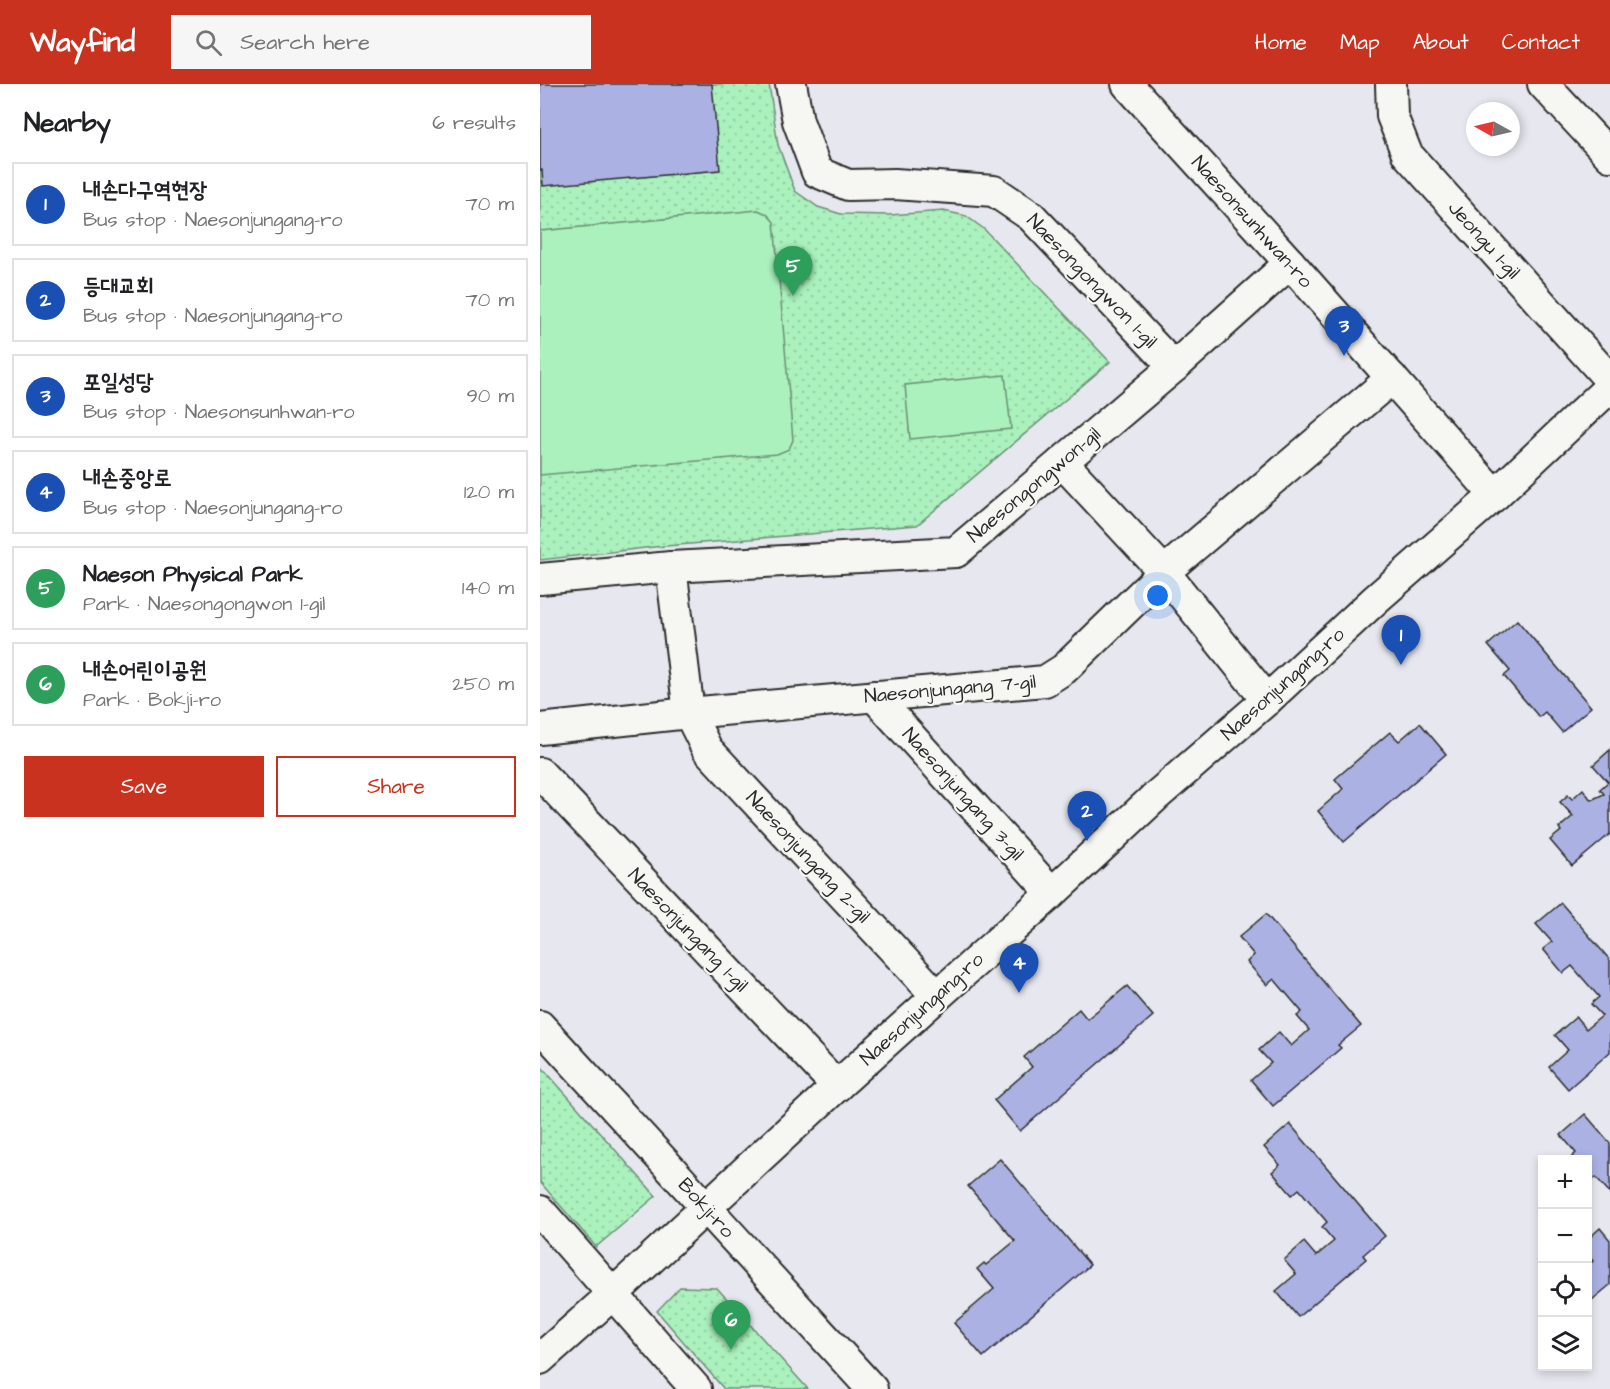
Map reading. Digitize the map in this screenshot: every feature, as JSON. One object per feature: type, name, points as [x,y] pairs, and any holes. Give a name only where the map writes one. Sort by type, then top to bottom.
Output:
[{"type":"street","name":"Naesongongwon 1-gil","points":[[791,84],[798,121],[817,172],[848,185],[895,184],[994,191],[1031,216],[1174,367]]},
{"type":"street","name":"Naesonsunhwan-ro","points":[[1127,84],[1290,263],[1495,495]]},
{"type":"street","name":"Jeongu 1-gil","points":[[1391,84],[1392,116],[1407,154],[1610,380]]},
{"type":"street","points":[[1543,84],[1610,156]]},
{"type":"street","name":"Naesongongwon-gil","points":[[540,579],[671,567],[956,552],[1174,367],[1290,263]]},
{"type":"street","name":"Naesonjungang 7-gil","points":[[540,729],[688,713],[1046,681],[1064,669],[1164,572],[1392,378]]},
{"type":"street","name":"Naesonjungang-ro","points":[[540,1359],[936,995],[1052,893],[1155,797],[1268,700],[1376,599],[1495,495],[1610,387]]},
{"type":"street","points":[[1062,462],[1164,572],[1268,700]]},
{"type":"street","points":[[671,567],[688,713]]},
{"type":"street","name":"Naesonjungang 3-gil","points":[[874,696],[1052,893]]},
{"type":"street","name":"Naesonjungang 2-gil","points":[[688,713],[707,749],[936,995]]},
{"type":"street","name":"Naesonjungang 1-gil","points":[[540,773],[837,1086]]},
{"type":"street","name":"Bokji-ro","points":[[540,1026],[872,1389]]},
{"type":"street","points":[[540,1211],[696,1389]]},
{"type":"green space","points":[[650,84],[769,84],[778,145],[795,191],[818,207],[841,214],[890,215],[944,211],[966,216],[984,229],[1110,362],[917,525],[654,547],[540,560],[540,93]]},
{"type":"green space","points":[[758,210],[767,214],[774,222],[793,440],[789,449],[777,454],[540,475],[540,231]]},
{"type":"green space","points":[[1005,375],[1011,429],[910,439],[905,385]]},
{"type":"green space","points":[[540,1065],[656,1196],[596,1247],[540,1182]]},
{"type":"green space","points":[[680,1287],[717,1288],[808,1389],[724,1389],[657,1311]]},
{"type":"building","points":[[540,84],[712,84],[720,170],[543,186],[542,170],[540,170]]},
{"type":"building","points":[[1517,620],[1591,707],[1562,732],[1545,712],[1539,717],[1504,676],[1510,671],[1488,645]]},
{"type":"building","points":[[1420,723],[1446,754],[1344,842],[1318,811],[1343,789],[1335,779],[1390,732],[1399,741]]},
{"type":"building","points":[[1610,750],[1610,834],[1572,866],[1550,840],[1561,831],[1559,828],[1573,816],[1560,802],[1568,795],[1572,799],[1583,789],[1591,800],[1604,794],[1600,789],[1608,782],[1593,765]]},
{"type":"building","points":[[1561,903],[1610,960],[1610,1052],[1568,1089],[1549,1067],[1568,1050],[1555,1035],[1576,1017],[1586,1029],[1602,1016],[1591,1004],[1599,997],[1572,966],[1563,973],[1543,949],[1552,942],[1536,924]]},
{"type":"building","points":[[1266,914],[1361,1026],[1338,1045],[1341,1048],[1273,1106],[1251,1080],[1271,1063],[1259,1050],[1279,1032],[1291,1046],[1309,1030],[1297,1016],[1302,1012],[1274,979],[1267,985],[1247,962],[1254,955],[1239,937]]},
{"type":"building","points":[[1127,986],[1153,1016],[1020,1131],[994,1100],[1032,1067],[1024,1057],[1079,1009],[1087,1019]]},
{"type":"building","points":[[1585,1114],[1610,1143],[1610,1193],[1596,1177],[1592,1180],[1592,1155],[1574,1155],[1576,1153],[1561,1135]]},
{"type":"building","points":[[1290,1124],[1385,1236],[1363,1255],[1366,1259],[1298,1317],[1276,1291],[1296,1274],[1284,1260],[1304,1242],[1316,1256],[1334,1241],[1322,1227],[1327,1222],[1299,1189],[1292,1195],[1272,1172],[1280,1165],[1264,1147]]},
{"type":"building","points":[[1000,1159],[1090,1265],[983,1357],[954,1323],[994,1289],[977,1269],[984,1263],[986,1265],[1015,1241],[968,1186]]},
{"type":"building","points":[[1600,1228],[1610,1240],[1610,1285],[1592,1300],[1593,1261],[1592,1235]]},
{"type":"place","name":"Naeson Physical Park","points":[[793,296]]},
{"type":"place","name":"포일성당","points":[[1344,356]]},
{"type":"place","name":"내손다구역현장","points":[[1401,665]]},
{"type":"place","name":"등대교회","points":[[1087,841]]},
{"type":"place","name":"내손중앙로","points":[[1019,993]]},
{"type":"place","name":"내손어린이공원","points":[[731,1350]]}]
